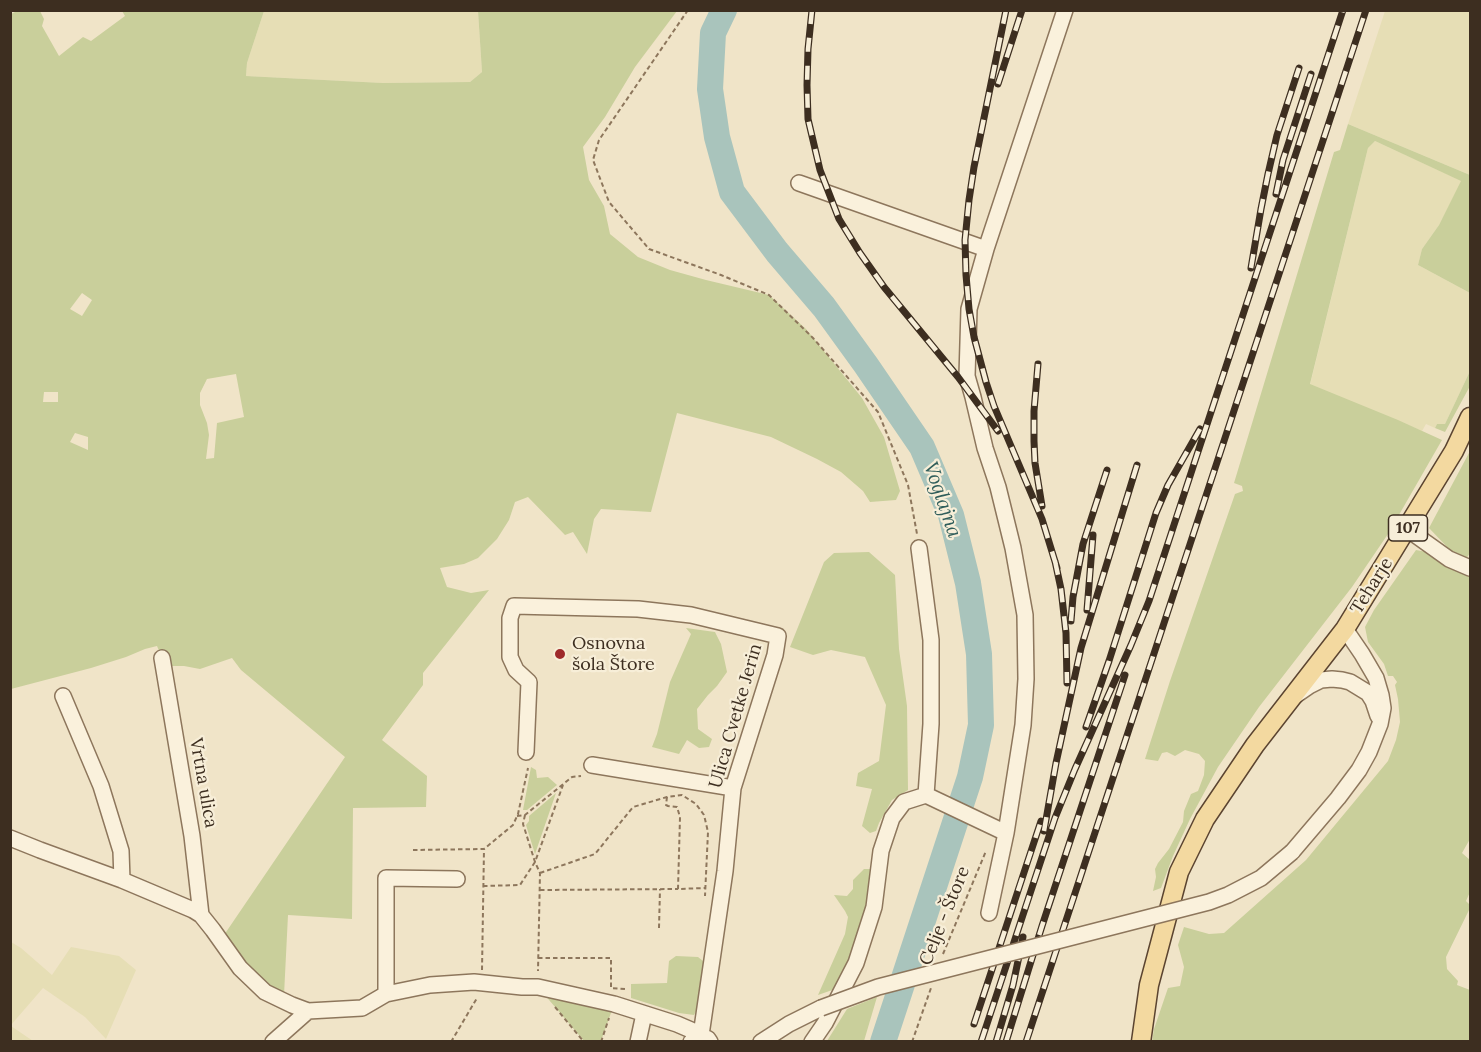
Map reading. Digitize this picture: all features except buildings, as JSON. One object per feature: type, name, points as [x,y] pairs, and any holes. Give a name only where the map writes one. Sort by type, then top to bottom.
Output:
[{"type":"main road","name":"Teharje","points":[[1345,629],[1454,451],[1470,417]]},
{"type":"main road","name":"107","points":[[1141,1041],[1149,985],[1179,872],[1204,819],[1255,745],[1345,629]]},
{"type":"street","points":[[989,913],[1006,833],[1023,726],[1026,679],[1024,615],[1014,548],[967,376],[969,309],[986,249],[1065,10]]},
{"type":"street","points":[[799,183],[986,249]]},
{"type":"street","points":[[1407,529],[1449,559],[1470,568]]},
{"type":"street","points":[[919,548],[931,640],[931,724],[926,795]]},
{"type":"street","name":"Ulica Cvetke Jerin","points":[[526,752],[529,682],[516,670],[510,657],[510,618],[514,606],[638,609],[692,615],[778,636],[775,655],[733,788],[725,871],[701,1039]]},
{"type":"street","points":[[761,1041],[821,1008],[878,987],[1209,902],[1261,878],[1292,852],[1338,798],[1359,770],[1378,730],[1383,708],[1376,678],[1345,629]]},
{"type":"street","name":"Vrtna ulica","points":[[162,658],[192,836],[201,915]]},
{"type":"street","points":[[1291,698],[1321,680],[1350,682],[1368,693],[1373,701],[1378,730]]},
{"type":"street","points":[[63,696],[101,786],[122,851],[122,880]]},
{"type":"street","points":[[596,766],[733,788]]},
{"type":"street","points":[[812,1041],[825,1023],[856,963],[874,907],[881,851],[892,818],[904,802],[926,795],[1006,833]]},
{"type":"street","points":[[10,838],[122,880],[193,910],[201,915],[240,968],[265,992],[308,1011],[362,1008],[386,994],[430,985],[484,982],[538,987],[620,1001],[644,1014],[676,1024],[701,1039]]},
{"type":"street","points":[[386,994],[386,878],[457,879]]},
{"type":"street","points":[[273,1041],[308,1011]]},
{"type":"street","points":[[638,1041],[644,1014]]},
{"type":"path","points":[[688,10],[599,140],[593,160],[609,202],[649,249],[769,295],[813,338],[878,412],[908,485],[919,548]]},
{"type":"path","points":[[413,850],[484,849],[513,825],[528,768],[526,752]]},
{"type":"path","points":[[517,816],[525,815],[572,777],[592,775],[596,766]]},
{"type":"path","points":[[483,886],[520,885],[535,862],[563,784]]},
{"type":"path","points":[[540,873],[595,854],[633,807],[682,795],[696,804],[704,815],[708,832],[705,900]]},
{"type":"path","points":[[667,797],[666,805],[677,807],[680,817],[678,889]]},
{"type":"path","points":[[525,815],[523,824],[540,873],[538,987],[584,1041]]},
{"type":"path","name":"Celje - Štore","points":[[942,958],[988,844]]},
{"type":"path","points":[[451,1041],[484,982],[484,849]]},
{"type":"path","points":[[540,890],[705,888]]},
{"type":"path","points":[[659,928],[660,889]]},
{"type":"path","points":[[538,958],[611,958],[611,988],[626,989],[601,1041]]},
{"type":"path","name":"Celje - Štore","points":[[912,1041],[934,979]]},
{"type":"shaded area","points":[[264,11],[478,11],[482,72],[470,82],[383,83],[246,76],[247,63]]},
{"type":"shaded area","points":[[1385,11],[1470,11],[1470,175],[1348,124]]},
{"type":"shaded area","points":[[1375,141],[1462,181],[1439,225],[1422,249],[1418,265],[1470,293],[1470,371],[1445,424],[1437,424],[1435,428],[1426,424],[1422,431],[1310,385],[1368,148]]},
{"type":"shaded area","points":[[11,942],[52,975],[71,947],[119,956],[136,970],[106,1039],[85,1017],[43,988],[11,1025]]},
{"type":"shaded area","points":[[11,1026],[33,1041],[11,1041]]},
{"type":"green space","points":[[17,11],[40,11],[44,19],[42,26],[59,56],[83,37],[91,41],[125,16],[122,11],[264,11],[247,63],[246,76],[383,83],[470,82],[482,72],[478,11],[677,11],[635,67],[605,117],[583,147],[589,180],[604,206],[610,234],[638,257],[670,270],[769,295],[806,329],[862,398],[884,437],[900,491],[896,500],[870,502],[863,491],[841,472],[771,437],[677,413],[651,512],[601,509],[594,519],[587,554],[573,532],[565,535],[528,497],[515,502],[509,520],[497,539],[478,558],[464,564],[440,568],[447,587],[471,593],[489,590],[423,673],[423,685],[382,740],[427,776],[426,807],[353,808],[352,919],[288,915],[284,995],[247,969],[222,938],[345,757],[241,670],[232,658],[200,669],[169,666],[162,658],[157,646],[91,668],[11,689],[11,14]],"holes":[[[82,293],[92,300],[82,316],[70,309]],[[236,374],[244,417],[217,423],[214,458],[206,459],[209,435],[200,405],[200,393],[207,379]],[[44,392],[58,392],[58,402],[43,402]],[[75,433],[88,437],[88,450],[70,442]]]},
{"type":"green space","points":[[1348,124],[1470,175],[1470,293],[1418,265],[1422,249],[1439,225],[1461,181],[1375,141],[1368,148],[1310,384],[1442,440],[1388,534],[1352,587],[1259,707],[1218,767],[1190,819],[1161,888],[1153,891],[1155,869],[1183,822],[1184,811],[1191,794],[1198,791],[1204,775],[1205,761],[1199,754],[1185,750],[1175,756],[1167,752],[1162,753],[1158,761],[1145,759],[1235,494],[1243,491],[1242,486],[1234,483],[1334,152],[1340,150]]},
{"type":"green space","points":[[1470,371],[1470,386],[1445,432],[1435,428],[1437,424],[1445,424]]},
{"type":"green space","points":[[1470,451],[1470,553],[1466,559],[1452,552],[1429,528]]},
{"type":"green space","points":[[1416,550],[1432,553],[1470,572],[1470,839],[1462,853],[1470,860],[1470,892],[1466,901],[1470,908],[1446,957],[1447,969],[1458,981],[1457,985],[1470,990],[1469,1042],[1152,1042],[1168,988],[1180,986],[1184,967],[1178,945],[1184,927],[1209,934],[1224,933],[1306,860],[1388,761],[1400,722],[1395,685],[1397,682],[1393,676],[1388,676],[1384,664],[1368,642],[1365,627],[1374,610]]},
{"type":"green space","points":[[869,552],[895,575],[899,649],[907,706],[908,790],[892,800],[876,831],[870,833],[862,826],[872,789],[856,786],[858,773],[879,761],[886,705],[865,657],[831,650],[813,655],[790,647],[824,562],[834,553]]},
{"type":"green space","points":[[686,628],[715,632],[721,644],[727,672],[697,709],[698,729],[712,739],[709,747],[699,748],[687,740],[679,754],[652,747],[670,682],[691,634]]},
{"type":"green space","points":[[531,767],[536,770],[537,778],[548,777],[557,785],[527,810],[523,810]]},
{"type":"green space","points":[[556,793],[535,854],[526,825],[529,816]]},
{"type":"green space","points":[[864,869],[872,869],[866,925],[838,988],[818,995],[845,934],[848,917],[834,895],[847,896],[853,889],[853,880]]},
{"type":"green space","points":[[676,956],[698,957],[703,961],[705,975],[701,1002],[694,1015],[679,1013],[631,998],[631,984],[667,983],[669,961]]},
{"type":"green space","points":[[538,987],[612,1010],[601,1041],[584,1041]]},
{"type":"green space","points":[[877,997],[864,1041],[827,1041],[847,1009]]},
{"type":"waterway","name":"Voglajna","points":[[724,10],[713,33],[710,89],[717,137],[732,192],[777,252],[824,307],[922,447],[951,515],[968,583],[979,654],[981,725],[970,777],[883,1042]]},
{"type":"railway","points":[[812,10],[808,49],[808,119],[820,170],[839,219],[884,287],[958,377],[998,431]]},
{"type":"railway","points":[[1006,10],[969,200],[965,240],[969,309],[974,337],[994,406],[1042,519],[1057,568]]},
{"type":"railway","points":[[998,84],[1022,10]]},
{"type":"railway","points":[[981,1042],[1055,818],[1149,601],[1343,10]]},
{"type":"railway","points":[[1026,1042],[1366,10]]},
{"type":"railway","points":[[1251,268],[1277,135],[1299,68]]},
{"type":"railway","points":[[1276,194],[1283,160],[1311,74]]},
{"type":"railway","points":[[1038,364],[1034,441],[1042,506]]},
{"type":"railway","points":[[1086,727],[1156,513],[1168,485],[1200,429]]},
{"type":"railway","points":[[1044,831],[1081,648],[1137,465]]},
{"type":"railway","points":[[1071,621],[1083,544],[1107,470]]},
{"type":"railway","points":[[1087,610],[1093,535]]},
{"type":"railway","points":[[1055,561],[1066,633],[1067,683]]},
{"type":"railway","points":[[1006,1042],[1125,675]]},
{"type":"railway","points":[[974,1024],[1041,821]]},
{"type":"railway","points":[[996,1042],[1013,985],[1023,937]]},
{"type":"place","name":"Osnovna šola Štore","points":[[560,654]]}]
